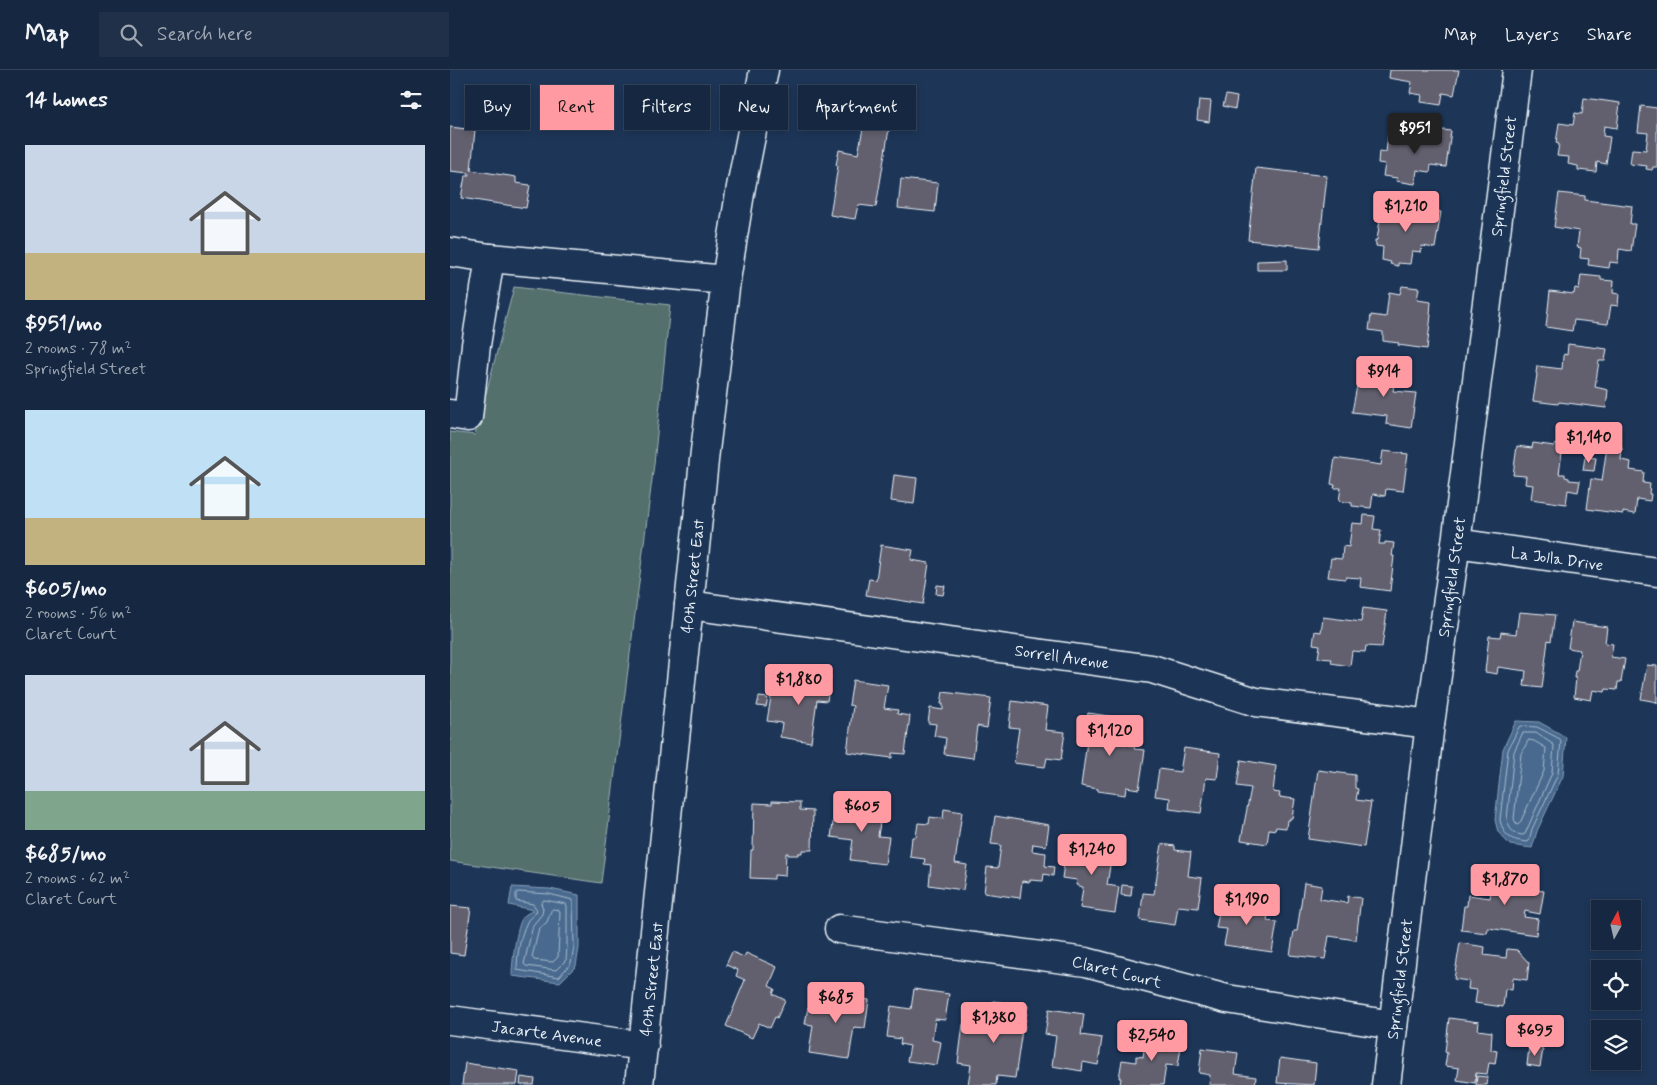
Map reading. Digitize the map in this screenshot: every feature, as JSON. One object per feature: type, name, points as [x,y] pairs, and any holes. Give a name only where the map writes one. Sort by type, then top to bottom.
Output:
[{"type":"street","name":"40th Street East","points":[[639,1085],[705,451],[726,280],[741,187],[764,70]]},
{"type":"street","name":"Springfield Street","points":[[1386,1085],[1430,724],[1456,543],[1517,70]]},
{"type":"street","points":[[450,252],[490,258],[726,280]]},
{"type":"street","points":[[450,414],[468,417],[476,345],[490,258]]},
{"type":"street","name":"La Jolla Drive","points":[[1456,543],[1657,572]]},
{"type":"street","name":"Sorrell Avenue","points":[[689,605],[1152,668],[1256,702],[1430,724]]},
{"type":"street","name":"Claret Court","points":[[839,929],[1086,962],[1227,1000],[1393,1025]]},
{"type":"street","name":"Jacarte Avenue","points":[[450,1020],[644,1046]]},
{"type":"green space","points":[[514,287],[670,305],[654,464],[601,883],[450,861],[450,432],[475,435]]},
{"type":"water","points":[[1516,721],[1539,722],[1566,737],[1563,776],[1537,831],[1532,848],[1510,845],[1498,832],[1495,820],[1503,749]]},
{"type":"water","points":[[512,887],[550,889],[579,895],[579,948],[576,966],[560,982],[512,976],[518,929],[523,917],[533,910],[509,905]]},
{"type":"building","points":[[1390,70],[1459,70],[1454,95],[1443,93],[1441,105],[1421,102],[1422,95],[1410,93],[1412,82],[1389,78]]},
{"type":"building","points":[[1226,95],[1237,97],[1235,109],[1223,106]]},
{"type":"building","points":[[1584,98],[1620,103],[1617,128],[1604,126],[1603,136],[1610,137],[1606,164],[1597,162],[1596,172],[1578,170],[1578,166],[1568,164],[1569,157],[1557,156],[1559,144],[1556,143],[1559,123],[1573,125],[1575,113],[1582,114]]},
{"type":"building","points":[[1199,100],[1211,101],[1209,122],[1197,120]]},
{"type":"building","points":[[1641,106],[1657,108],[1657,167],[1653,167],[1652,170],[1646,169],[1647,166],[1630,164],[1632,149],[1646,150],[1648,133],[1638,132]]},
{"type":"building","points":[[450,127],[475,130],[471,170],[516,177],[516,183],[530,185],[526,208],[461,198],[465,176],[469,176],[469,173],[450,171]]},
{"type":"building","points":[[1426,128],[1451,131],[1446,167],[1431,165],[1430,172],[1417,170],[1415,184],[1396,181],[1397,178],[1383,176],[1385,164],[1378,163],[1379,151],[1386,152],[1388,135],[1425,140]]},
{"type":"building","points":[[863,130],[889,130],[876,207],[858,205],[855,219],[830,215],[839,150],[858,154]]},
{"type":"building","points":[[1256,168],[1327,176],[1319,248],[1248,240]]},
{"type":"building","points":[[901,179],[938,183],[935,212],[898,208]]},
{"type":"building","points":[[1559,193],[1585,196],[1585,200],[1632,206],[1630,224],[1635,224],[1631,251],[1619,249],[1618,263],[1610,262],[1609,268],[1588,265],[1589,259],[1580,258],[1581,248],[1577,247],[1579,231],[1554,227]]},
{"type":"building","points":[[1383,200],[1402,203],[1400,218],[1414,220],[1416,208],[1441,212],[1435,248],[1422,246],[1421,252],[1412,251],[1410,264],[1398,263],[1398,266],[1382,260],[1383,247],[1376,246],[1375,240],[1377,240]]},
{"type":"building","points":[[1287,260],[1287,270],[1257,270],[1257,261]]},
{"type":"building","points":[[1581,275],[1601,277],[1601,280],[1614,281],[1613,293],[1619,294],[1618,306],[1611,305],[1608,324],[1574,320],[1572,331],[1546,327],[1550,291],[1574,294],[1575,288],[1579,289]]},
{"type":"building","points":[[1402,286],[1419,288],[1417,300],[1431,302],[1427,349],[1383,341],[1383,332],[1369,330],[1371,315],[1386,317],[1389,292],[1400,294]]},
{"type":"building","points":[[1568,344],[1607,349],[1605,361],[1599,361],[1595,387],[1608,390],[1606,408],[1533,401],[1537,366],[1562,369],[1563,356],[1564,354],[1567,355]]},
{"type":"building","points":[[1367,365],[1396,369],[1393,391],[1416,393],[1411,428],[1386,424],[1387,416],[1352,412],[1358,381],[1365,382]]},
{"type":"building","points":[[1533,443],[1554,446],[1555,444],[1563,445],[1559,474],[1565,474],[1565,477],[1569,478],[1569,480],[1580,481],[1578,492],[1568,490],[1566,504],[1531,499],[1533,485],[1525,484],[1526,476],[1513,475],[1517,446],[1532,448]]},
{"type":"building","points":[[1607,446],[1622,448],[1621,460],[1631,462],[1630,470],[1644,472],[1643,483],[1650,484],[1650,501],[1637,499],[1635,514],[1587,509],[1591,479],[1602,481]]},
{"type":"building","points":[[1383,451],[1408,454],[1403,491],[1386,489],[1385,496],[1373,494],[1371,508],[1352,506],[1352,503],[1339,501],[1341,488],[1334,488],[1335,485],[1331,484],[1335,458],[1381,465]]},
{"type":"building","points":[[1585,457],[1596,458],[1594,471],[1583,470]]},
{"type":"building","points":[[894,475],[917,478],[914,504],[891,501]]},
{"type":"building","points":[[1364,515],[1375,516],[1373,529],[1381,530],[1379,544],[1385,544],[1385,542],[1394,543],[1390,591],[1360,587],[1361,578],[1328,577],[1331,558],[1342,559],[1343,546],[1349,547],[1352,523],[1363,524]]},
{"type":"building","points":[[881,545],[913,550],[911,560],[929,563],[923,604],[866,595],[869,579],[876,580]]},
{"type":"building","points":[[937,585],[945,586],[943,595],[936,594]]},
{"type":"building","points":[[1363,608],[1387,611],[1382,647],[1366,646],[1365,652],[1352,651],[1350,666],[1331,663],[1332,659],[1318,658],[1320,645],[1313,644],[1315,631],[1321,632],[1323,617],[1361,622]]},
{"type":"building","points":[[1519,612],[1555,615],[1551,641],[1548,640],[1542,688],[1524,686],[1526,671],[1498,667],[1497,674],[1485,672],[1489,636],[1500,637],[1501,632],[1516,634]]},
{"type":"building","points":[[1572,622],[1607,627],[1605,643],[1613,644],[1611,657],[1625,659],[1621,682],[1618,682],[1617,690],[1606,689],[1605,692],[1593,690],[1591,700],[1574,697],[1576,678],[1574,678],[1580,650],[1568,648]]},
{"type":"building","points":[[1647,665],[1657,666],[1657,702],[1641,699]]},
{"type":"building","points":[[796,671],[831,676],[827,701],[817,700],[811,742],[780,737],[782,723],[767,721],[772,691],[793,694]]},
{"type":"building","points":[[853,680],[888,685],[884,708],[898,710],[897,714],[910,716],[905,754],[892,753],[892,758],[847,752],[853,706],[849,705]]},
{"type":"building","points":[[943,692],[991,698],[987,728],[977,726],[973,758],[944,754],[946,738],[934,736],[936,724],[928,723],[930,708],[943,710],[943,704],[941,704]]},
{"type":"building","points":[[759,697],[768,698],[766,707],[757,706]]},
{"type":"building","points":[[1012,701],[1048,706],[1045,730],[1065,732],[1061,760],[1047,758],[1045,767],[1014,763],[1019,728],[1009,727]]},
{"type":"building","points":[[1088,713],[1122,718],[1119,743],[1135,746],[1134,749],[1145,750],[1139,789],[1126,787],[1125,795],[1097,791],[1098,789],[1081,786],[1087,741],[1084,740]]},
{"type":"building","points":[[1184,748],[1220,753],[1217,779],[1206,778],[1201,813],[1169,809],[1170,798],[1155,796],[1159,769],[1180,772]]},
{"type":"building","points":[[1241,760],[1276,766],[1273,792],[1280,793],[1279,797],[1295,799],[1292,818],[1287,820],[1286,828],[1276,827],[1275,830],[1269,829],[1267,844],[1241,840],[1251,788],[1237,786]]},
{"type":"building","points":[[1318,770],[1355,775],[1355,788],[1358,789],[1356,800],[1371,802],[1364,847],[1308,839]]},
{"type":"building","points":[[772,801],[800,802],[800,810],[813,811],[812,850],[802,850],[802,853],[798,853],[798,855],[788,855],[786,853],[785,876],[774,875],[774,879],[750,878],[751,850],[753,850],[754,803],[772,804]]},
{"type":"building","points":[[851,805],[882,809],[878,836],[889,837],[885,864],[850,860],[853,840],[831,837],[835,809],[850,811]]},
{"type":"building","points":[[944,809],[962,812],[955,863],[967,865],[963,890],[929,885],[931,865],[924,864],[925,859],[910,857],[912,837],[916,837],[918,823],[929,824],[930,817],[943,819]]},
{"type":"building","points":[[995,816],[1049,825],[1046,846],[1033,844],[1032,851],[1046,853],[1045,866],[1054,867],[1053,876],[1044,874],[1043,881],[1022,881],[1020,898],[984,893],[987,867],[998,868],[1001,845],[991,844]]},
{"type":"building","points":[[1083,838],[1095,840],[1093,850],[1112,853],[1107,885],[1119,887],[1115,913],[1080,908],[1083,887],[1076,885],[1077,880],[1062,878],[1065,857],[1069,858],[1071,843],[1082,845]]},
{"type":"building","points":[[1162,844],[1175,846],[1175,850],[1191,852],[1188,876],[1202,878],[1198,908],[1178,906],[1175,925],[1140,920],[1143,893],[1154,894]]},
{"type":"building","points":[[1498,872],[1536,877],[1535,890],[1544,891],[1540,914],[1525,911],[1524,917],[1538,919],[1536,935],[1488,928],[1487,933],[1461,930],[1464,906],[1467,906],[1468,895],[1490,898],[1492,885],[1496,886]]},
{"type":"building","points":[[1304,883],[1322,886],[1320,899],[1347,903],[1348,896],[1361,898],[1356,940],[1329,936],[1325,959],[1290,955],[1294,931],[1297,931]]},
{"type":"building","points":[[1122,885],[1132,886],[1131,896],[1121,895]]},
{"type":"building","points":[[1240,896],[1252,898],[1251,907],[1269,909],[1267,921],[1277,922],[1272,952],[1224,945],[1227,929],[1216,928],[1219,912],[1226,913],[1228,902],[1239,904]]},
{"type":"building","points":[[450,906],[471,908],[464,955],[450,953]]},
{"type":"building","points":[[1460,943],[1485,947],[1484,955],[1506,958],[1507,949],[1517,950],[1529,963],[1527,980],[1513,978],[1512,990],[1505,989],[1503,1007],[1475,1003],[1477,990],[1468,989],[1469,981],[1454,979]]},
{"type":"building","points":[[732,952],[744,957],[746,953],[777,967],[769,986],[775,989],[773,994],[785,1000],[770,1028],[759,1023],[752,1038],[726,1026],[745,980],[736,976],[738,970],[726,965]]},
{"type":"building","points":[[914,989],[949,994],[945,1020],[935,1019],[932,1040],[941,1042],[937,1065],[907,1061],[910,1046],[900,1044],[901,1039],[887,1037],[891,1006],[911,1009]]},
{"type":"building","points":[[821,993],[869,1000],[865,1028],[854,1027],[849,1059],[809,1053],[813,1025],[805,1024],[808,1007],[819,1008]]},
{"type":"building","points":[[993,1001],[1028,1006],[1024,1031],[1022,1030],[1015,1078],[997,1076],[996,1085],[968,1085],[971,1065],[958,1063],[963,1024],[977,1026],[978,1022],[990,1025]]},
{"type":"building","points":[[1049,1009],[1084,1014],[1081,1035],[1102,1038],[1098,1065],[1083,1062],[1082,1071],[1052,1066],[1056,1036],[1045,1034]]},
{"type":"building","points":[[1449,1018],[1479,1022],[1478,1030],[1492,1032],[1491,1050],[1497,1051],[1495,1064],[1489,1063],[1487,1074],[1476,1073],[1475,1083],[1457,1080],[1459,1068],[1445,1066]]},
{"type":"building","points":[[1146,1035],[1182,1040],[1178,1066],[1166,1065],[1163,1085],[1120,1085],[1121,1078],[1119,1078],[1122,1060],[1136,1062],[1136,1056],[1143,1057]]},
{"type":"building","points":[[1529,1047],[1543,1049],[1540,1067],[1527,1065]]},
{"type":"building","points":[[1202,1048],[1238,1053],[1235,1074],[1256,1077],[1255,1085],[1209,1085],[1210,1075],[1199,1073]]},
{"type":"building","points":[[1280,1058],[1316,1063],[1314,1085],[1277,1083]]},
{"type":"building","points":[[465,1063],[519,1071],[517,1085],[462,1085]]},
{"type":"building","points":[[1477,1076],[1488,1077],[1487,1085],[1476,1085]]},
{"type":"building","points":[[521,1077],[535,1079],[534,1085],[520,1085]]}]
